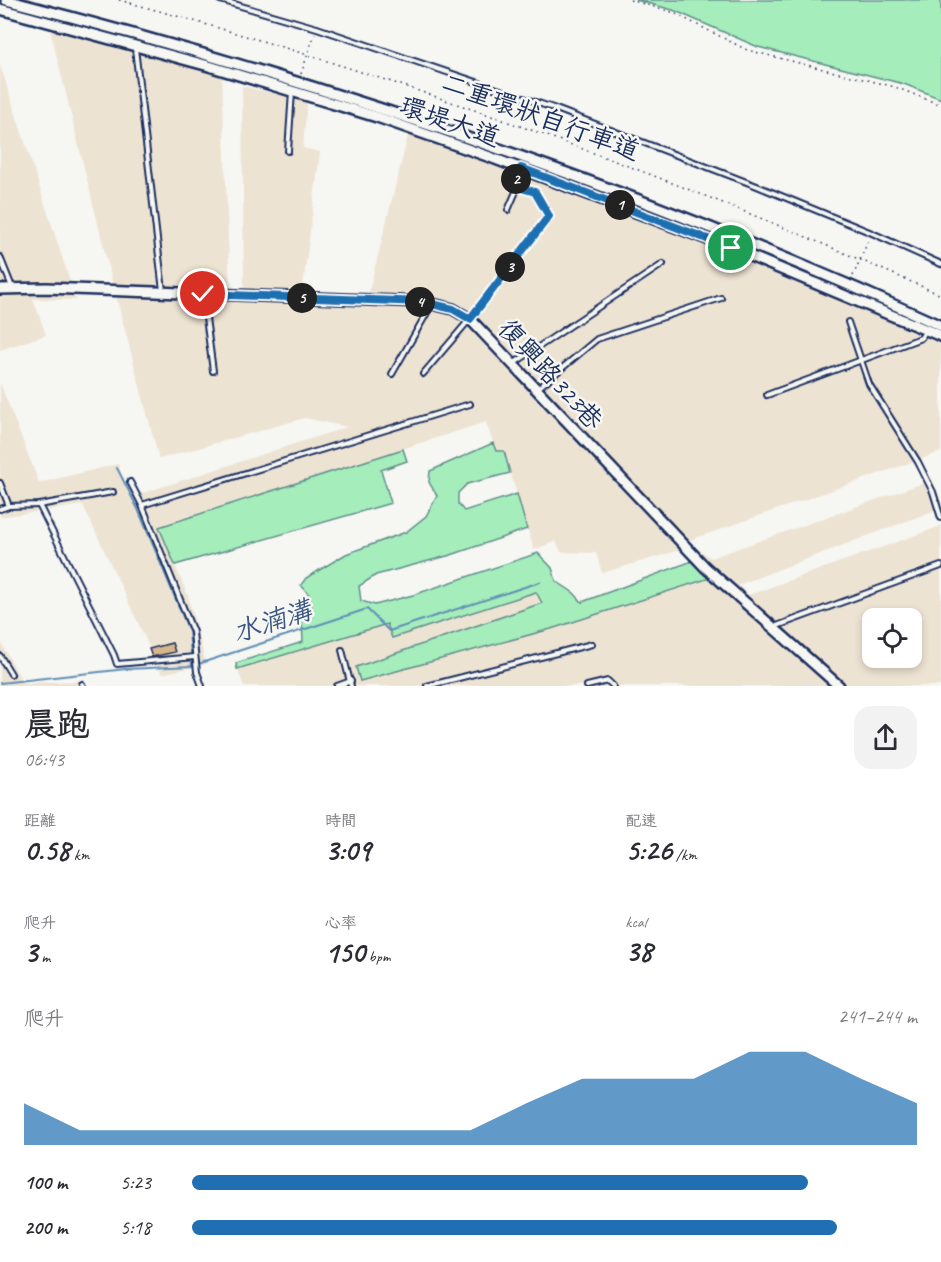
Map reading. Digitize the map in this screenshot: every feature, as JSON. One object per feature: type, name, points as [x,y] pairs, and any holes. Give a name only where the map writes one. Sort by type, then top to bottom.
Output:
[{"type":"street","name":"環堤大道","points":[[6,0],[309,86],[514,154],[762,249],[928,325],[941,336]]},
{"type":"street","name":"環堤大道","points":[[0,9],[135,44],[376,117],[521,168],[928,325],[941,326]]},
{"type":"street","points":[[69,27],[71,17]]},
{"type":"street","name":"復興路323巷","points":[[0,289],[203,294],[433,304],[453,309],[470,319],[705,567],[839,686]]},
{"type":"lane","points":[[220,0],[317,28],[556,109],[696,161],[872,233],[941,264]]},
{"type":"lane","points":[[135,44],[163,293]]},
{"type":"lane","points":[[288,152],[292,92]]},
{"type":"lane","points":[[423,374],[470,319],[549,216],[535,192],[518,187],[515,181],[521,168]]},
{"type":"lane","points":[[508,210],[518,187]]},
{"type":"lane","points":[[0,257],[12,288]]},
{"type":"lane","points":[[512,364],[663,264]]},
{"type":"lane","points":[[203,294],[213,371]]},
{"type":"lane","points":[[537,390],[597,339],[721,298]]},
{"type":"lane","points":[[392,374],[433,304]]},
{"type":"lane","points":[[848,322],[869,384],[918,462],[933,492],[941,518]]},
{"type":"lane","points":[[767,395],[921,338],[928,325]]},
{"type":"lane","points":[[142,505],[470,404]]},
{"type":"lane","points":[[130,482],[142,505],[193,632],[197,672],[202,686]]},
{"type":"lane","points":[[0,483],[9,506]]},
{"type":"lane","points":[[0,509],[9,506],[39,505],[113,492]]},
{"type":"lane","points":[[39,505],[117,664],[195,657]]},
{"type":"lane","points":[[773,628],[941,566]]},
{"type":"lane","points":[[427,686],[592,644]]},
{"type":"lane","points":[[337,686],[351,684],[342,650]]},
{"type":"lane","points":[[0,656],[11,674]]},
{"type":"lane","points":[[587,686],[608,681],[613,686]]},
{"type":"path","name":"二重環狀自行車道","points":[[119,0],[307,55],[423,92],[566,143],[700,194],[860,259],[941,295]]},
{"type":"path","points":[[630,0],[672,12],[747,50],[895,87],[941,105]]},
{"type":"path","points":[[300,78],[317,28]]},
{"type":"path","points":[[850,282],[872,233]]},
{"type":"shaded area","points":[[50,29],[222,75],[230,292],[244,292],[242,86],[307,101],[303,148],[320,152],[302,294],[367,299],[409,132],[700,240],[941,344],[941,452],[687,541],[711,558],[932,480],[941,501],[941,508],[738,585],[749,595],[941,526],[941,686],[244,686],[237,669],[387,624],[392,638],[537,592],[542,603],[356,667],[710,577],[680,550],[602,573],[596,553],[561,552],[556,541],[534,550],[504,452],[496,451],[486,422],[159,527],[188,596],[206,664],[162,674],[83,505],[0,517],[0,383],[39,483],[118,464],[129,495],[143,493],[347,427],[305,418],[159,459],[113,285]]},
{"type":"shaded area","points":[[0,65],[76,300],[33,299],[46,335],[0,350]]},
{"type":"shaded area","points":[[0,641],[23,683],[84,681],[86,686],[0,686]]},
{"type":"green space","points":[[636,0],[941,0],[941,99],[904,84],[758,47],[673,10]]},
{"type":"green space","points":[[493,443],[496,451],[504,451],[510,473],[467,484],[458,493],[458,504],[464,511],[517,494],[527,529],[451,555],[376,575],[359,586],[361,601],[375,605],[413,595],[538,553],[552,568],[556,581],[574,593],[582,602],[692,561],[710,578],[551,629],[360,681],[356,667],[542,603],[536,592],[392,638],[387,624],[237,669],[236,663],[303,642],[302,620],[312,610],[310,596],[301,585],[306,578],[346,554],[406,532],[426,516],[437,496],[429,482],[430,471]]},
{"type":"green space","points":[[403,449],[407,461],[381,470],[391,503],[175,565],[159,527]]},
{"type":"building","points":[[172,643],[175,652],[152,657],[149,649]]},
{"type":"waterway","points":[[117,468],[138,509],[189,631],[192,666]]},
{"type":"waterway","name":"水湳溝","points":[[0,683],[126,669],[192,666],[367,609],[389,631],[540,582]]},
{"type":"route","points":[[203,294],[424,302],[453,309],[470,319],[549,216],[535,192],[518,187],[515,181],[521,168],[731,248]]}]
